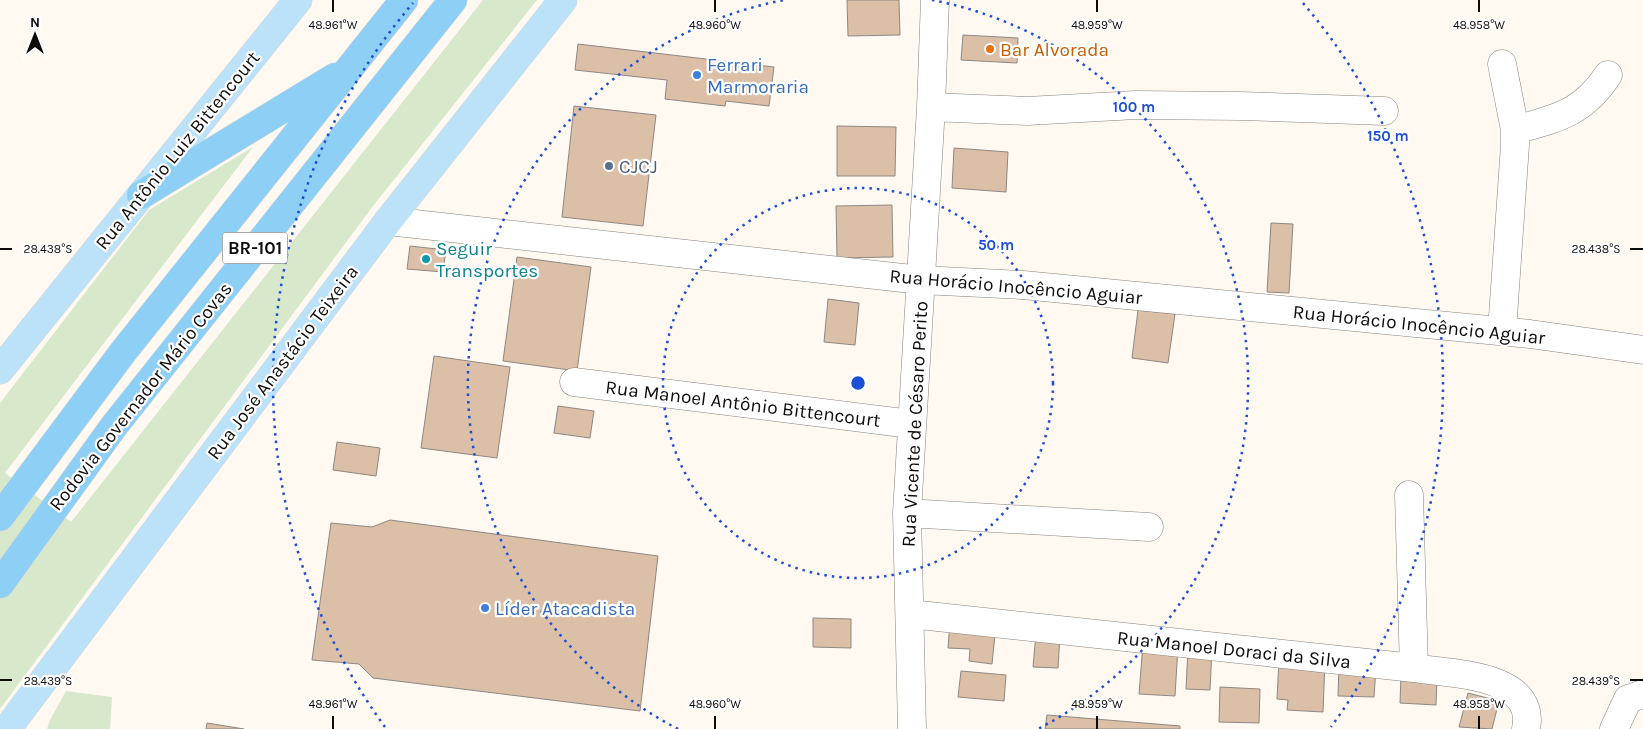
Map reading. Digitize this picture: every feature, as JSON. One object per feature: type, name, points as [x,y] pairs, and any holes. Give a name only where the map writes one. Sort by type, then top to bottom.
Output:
[{"type":"highway","name":"Rodovia Governador Mário Covas","points":[[0,517],[117,360],[404,0]]},
{"type":"highway","name":"Rodovia Governador Mário Covas","points":[[0,584],[60,499],[196,322],[453,0]]},
{"type":"highway","points":[[141,194],[351,67]]},
{"type":"main road","name":"Rua Antônio Luiz Bittencourt","points":[[0,370],[298,0]]},
{"type":"main road","name":"Rua José Anastácio Teixeira","points":[[7,729],[23,718],[388,221],[563,0]]},
{"type":"street","name":"Rua Vicente de Césaro Perito","points":[[912,729],[907,513],[931,107],[935,0]]},
{"type":"street","points":[[1502,64],[1515,130],[1502,332]]},
{"type":"street","points":[[1515,130],[1562,117],[1597,91],[1608,75]]},
{"type":"street","points":[[931,107],[1027,111],[1136,105],[1384,111]]},
{"type":"street","name":"Rua Horácio Inocêncio Aguiar","points":[[388,221],[921,280],[1023,285],[1502,332],[1643,350]]},
{"type":"street","name":"Rua Manoel Antônio Bittencourt","points":[[574,382],[911,424]]},
{"type":"street","points":[[1409,495],[1414,668]]},
{"type":"street","points":[[907,513],[1149,527]]},
{"type":"street","name":"Rua Manoel Doraci da Silva","points":[[910,614],[1414,668],[1485,679],[1500,684],[1516,693],[1525,704],[1528,721],[1526,729]]},
{"type":"street","points":[[1614,729],[1628,700],[1643,694]]},
{"type":"green space","points":[[483,0],[537,0],[373,206],[0,709],[0,403],[149,210],[253,147],[5,473],[71,522]]},
{"type":"green space","points":[[66,691],[112,697],[110,729],[47,729]]},
{"type":"building","points":[[847,0],[899,0],[900,35],[848,36]]},
{"type":"building","name":"Bar Alvorada","points":[[963,35],[1018,38],[1017,63],[961,60]]},
{"type":"building","name":"Ferrari Marmoraria","points":[[578,44],[774,67],[769,106],[726,101],[725,106],[665,99],[667,80],[575,70]]},
{"type":"building","name":"CJCJ","points":[[574,106],[656,115],[643,226],[562,217]]},
{"type":"building","points":[[837,126],[896,127],[895,176],[837,176]]},
{"type":"building","points":[[954,148],[1008,152],[1006,192],[952,188]]},
{"type":"building","points":[[892,205],[893,257],[837,258],[836,206]]},
{"type":"building","points":[[1271,223],[1293,224],[1289,293],[1267,292]]},
{"type":"building","name":"Seguir Transportes","points":[[410,246],[446,250],[443,272],[407,269]]},
{"type":"building","points":[[517,257],[591,267],[577,371],[503,361]]},
{"type":"building","points":[[828,299],[859,303],[855,345],[824,342]]},
{"type":"building","points":[[1138,310],[1175,314],[1168,363],[1132,358]]},
{"type":"building","points":[[434,356],[510,367],[497,458],[421,448]]},
{"type":"building","points":[[558,406],[594,411],[590,438],[554,433]]},
{"type":"building","points":[[337,442],[380,448],[376,476],[333,470]]},
{"type":"building","name":"Líder Atacadista","points":[[390,520],[658,556],[640,711],[373,678],[359,664],[312,660],[331,523],[372,527]]},
{"type":"building","points":[[813,618],[851,619],[851,648],[813,647]]},
{"type":"building","points":[[950,621],[996,625],[992,664],[969,661],[970,649],[948,648]]},
{"type":"building","points":[[1036,634],[1060,635],[1058,668],[1033,667]]},
{"type":"building","points":[[1143,644],[1178,646],[1175,696],[1139,694]]},
{"type":"building","points":[[1188,648],[1212,649],[1210,690],[1186,689]]},
{"type":"building","points":[[1279,659],[1325,661],[1323,712],[1287,710],[1288,700],[1277,699]]},
{"type":"building","points":[[1339,665],[1376,667],[1374,697],[1338,696]]},
{"type":"building","points":[[961,671],[1006,675],[1004,701],[958,697]]},
{"type":"building","points":[[1401,675],[1437,677],[1436,705],[1400,703]]},
{"type":"building","points":[[1220,687],[1260,689],[1259,723],[1219,722]]},
{"type":"building","points":[[1468,693],[1499,701],[1492,729],[1459,727]]},
{"type":"building","points":[[1047,715],[1180,726],[1180,729],[1045,729]]},
{"type":"building","points":[[207,723],[244,729],[206,729]]},
{"type":"place","name":"Bar Alvorada","points":[[990,49]]},
{"type":"place","name":"Ferrari Marmoraria","points":[[697,75]]},
{"type":"place","name":"CJCJ","points":[[609,166]]},
{"type":"place","name":"Seguir Transportes","points":[[426,259]]},
{"type":"place","name":"Líder Atacadista","points":[[485,608]]}]
